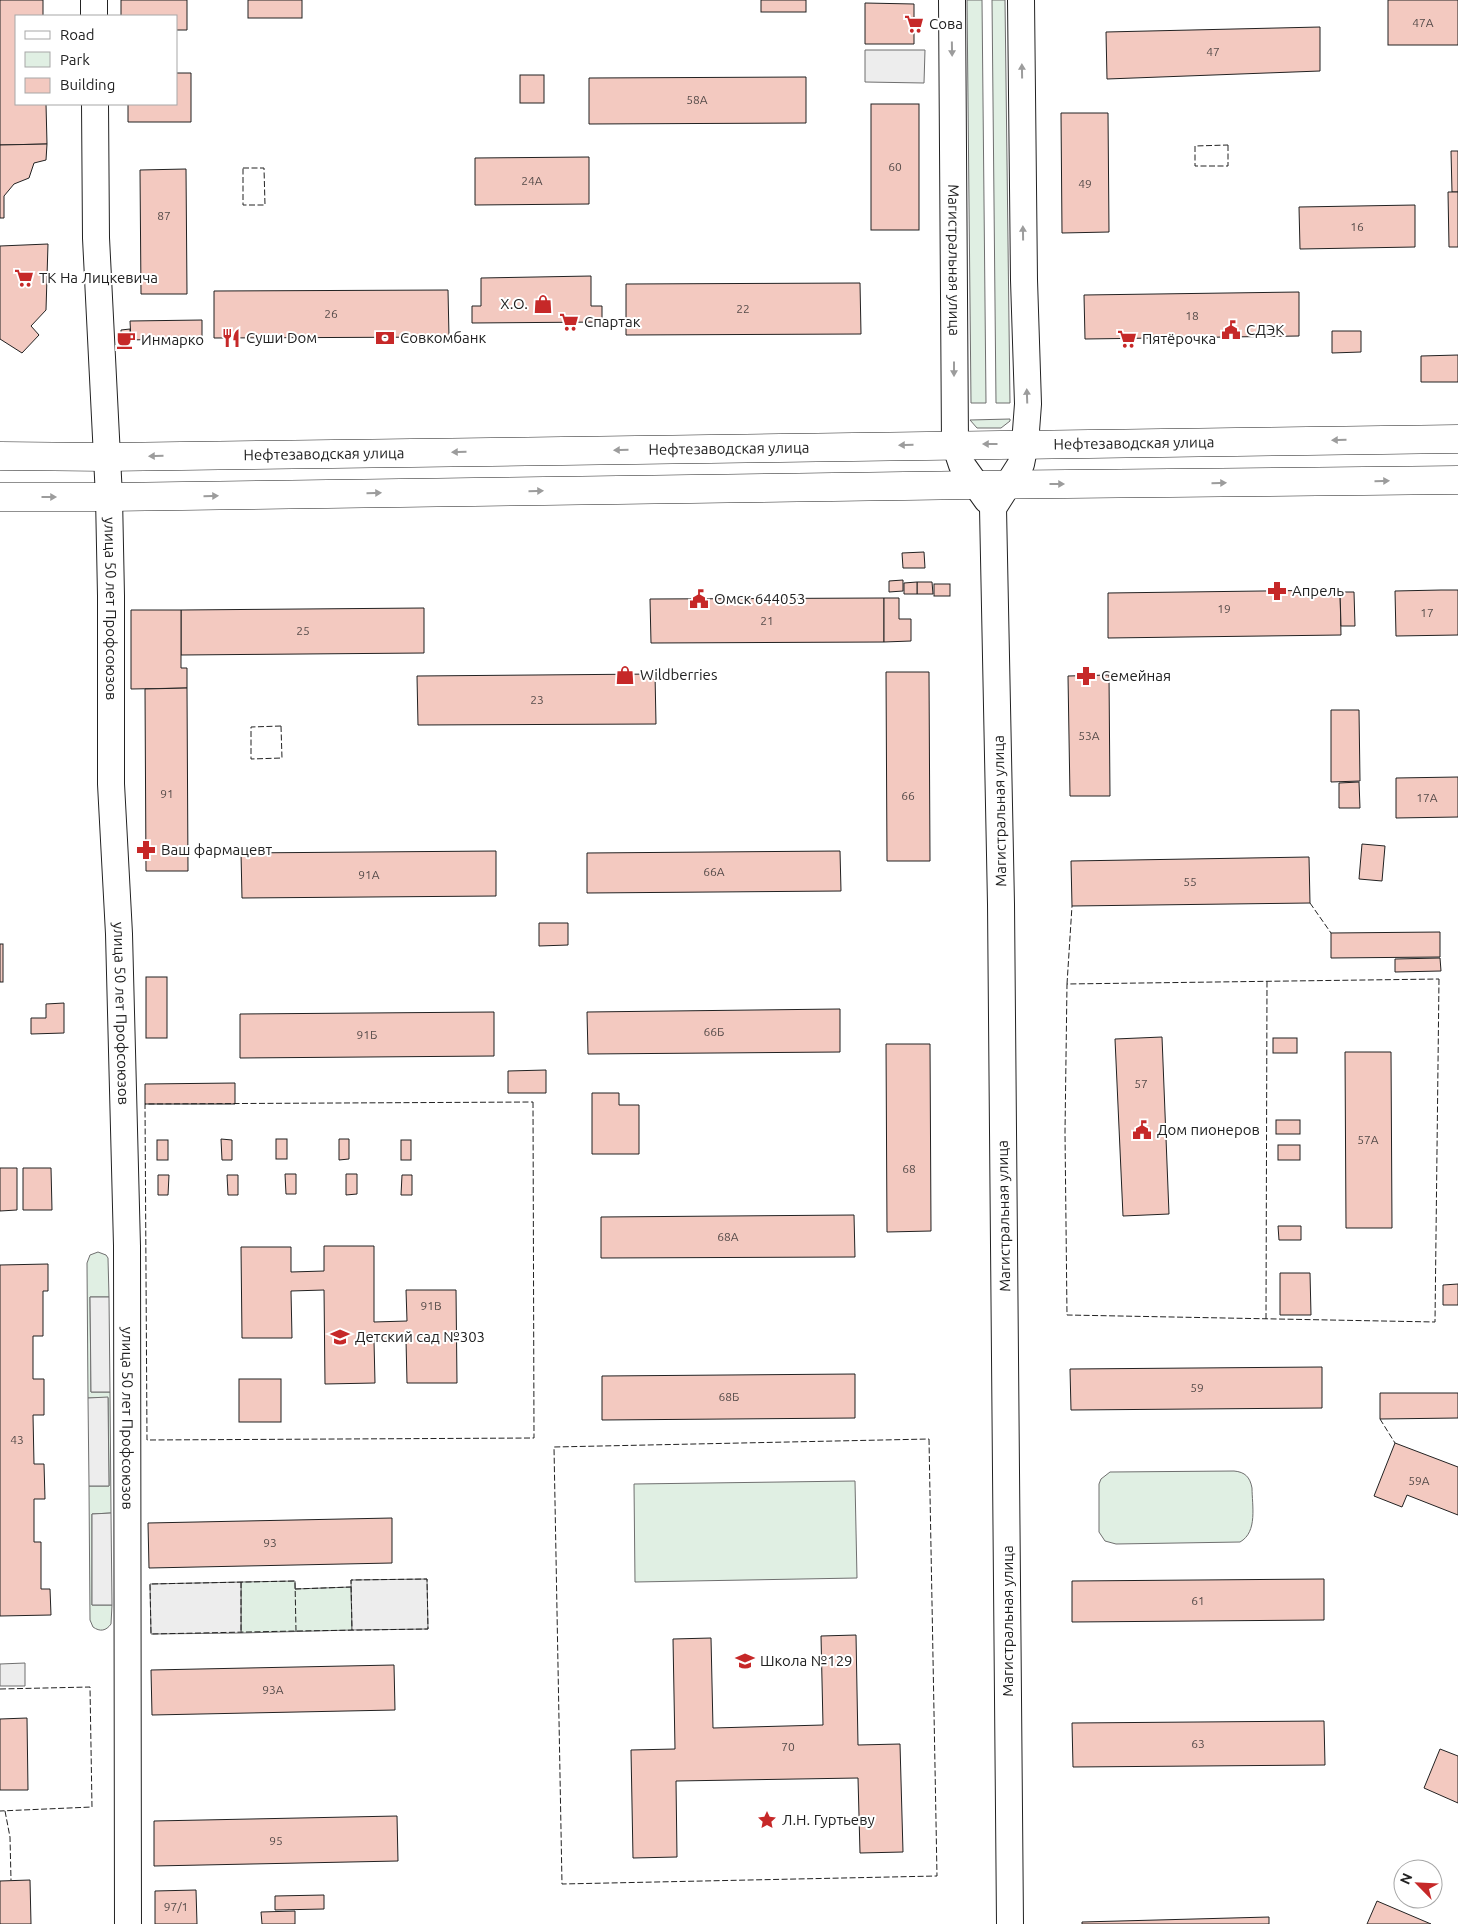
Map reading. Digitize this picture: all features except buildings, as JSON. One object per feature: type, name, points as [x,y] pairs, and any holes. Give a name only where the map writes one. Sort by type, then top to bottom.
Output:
[{"type":"main road","name":"Нефтезаводская улица","points":[[0,456],[107,457],[955,444],[1458,439]]},
{"type":"main road","points":[[0,497],[1458,480]]},
{"type":"street","points":[[94,0],[94,15]]},
{"type":"street","name":"Магистральная улица","points":[[952,0],[955,444],[962,464],[993,508],[1002,904],[1010,1924]]},
{"type":"street","points":[[993,508],[1021,464],[1025,444],[1028,404],[1024,280],[1021,0]]},
{"type":"street","name":"улица 50 лет Профсоюзов","points":[[95,105],[96,238],[109,497],[111,784],[119,934],[126,1246],[128,1924]]},
{"type":"green space","points":[[967,0],[982,0],[986,403],[971,403]]},
{"type":"green space","points":[[992,0],[1005,0],[1010,403],[996,403]]},
{"type":"green space","points":[[1010,419],[1001,428],[977,428],[970,420]]},
{"type":"green space","points":[[98,1252],[106,1255],[108,1258],[109,1297],[90,1297],[91,1392],[110,1392],[111,1513],[92,1514],[92,1605],[112,1605],[111,1624],[103,1630],[93,1627],[90,1620],[89,1486],[109,1486],[108,1398],[88,1398],[87,1263],[90,1255]]},
{"type":"green space","points":[[1234,1471],[1246,1476],[1252,1488],[1252,1525],[1246,1538],[1240,1542],[1116,1544],[1105,1541],[1099,1532],[1099,1484],[1101,1479],[1110,1472]]},
{"type":"green space","points":[[855,1481],[857,1578],[635,1582],[634,1484]]},
{"type":"green space","points":[[295,1581],[295,1589],[351,1587],[352,1630],[241,1633],[241,1582]]},
{"type":"shaded area","points":[[865,50],[925,50],[924,83],[865,82]]},
{"type":"shaded area","points":[[90,1297],[109,1297],[110,1392],[91,1392]]},
{"type":"shaded area","points":[[108,1397],[109,1486],[89,1486],[88,1398]]},
{"type":"shaded area","points":[[111,1513],[112,1605],[92,1605],[92,1514]]},
{"type":"shaded area","points":[[427,1579],[428,1629],[352,1630],[351,1580]]},
{"type":"shaded area","points":[[241,1582],[241,1633],[151,1634],[150,1584]]},
{"type":"shaded area","points":[[25,1663],[25,1686],[0,1686],[0,1664]]},
{"type":"fence","points":[[1228,145],[1228,166],[1195,166],[1195,146],[1228,145]]},
{"type":"fence","points":[[243,168],[264,168],[265,205],[243,205],[243,168]]},
{"type":"fence","points":[[281,726],[282,758],[251,759],[251,727],[281,726]]},
{"type":"fence","points":[[1310,903],[1331,933]]},
{"type":"fence","points":[[1067,984],[1072,906]]},
{"type":"fence","points":[[1439,979],[1435,1322],[1067,1315],[1065,1132],[1067,984],[1439,979]]},
{"type":"fence","points":[[1266,1319],[1267,981]]},
{"type":"fence","points":[[533,1102],[534,1438],[147,1440],[145,1104],[533,1102]]},
{"type":"fence","points":[[1380,1419],[1395,1443]]},
{"type":"fence","points":[[929,1439],[937,1876],[562,1884],[554,1447],[929,1439]]},
{"type":"fence","points":[[296,1631],[295,1581],[150,1584],[151,1634],[428,1629],[427,1579],[351,1580],[352,1630]]},
{"type":"fence","points":[[241,1582],[241,1633]]},
{"type":"fence","points":[[295,1589],[351,1587]]},
{"type":"fence","points":[[0,1689],[90,1687],[92,1807],[0,1811]]},
{"type":"fence","points":[[5,1811],[10,1837],[11,1880]]},
{"type":"place","name":"Сова","points":[[914,24]]},
{"type":"place","name":"ТК На Лицкевича","points":[[24,278]]},
{"type":"place","name":"X.O.","points":[[543,304]]},
{"type":"place","name":"Спартак","points":[[569,322]]},
{"type":"place","name":"СДЭК","points":[[1231,330]]},
{"type":"place","name":"Суши Dом","points":[[231,338]]},
{"type":"place","name":"Совкомбанк","points":[[385,338]]},
{"type":"place","name":"Пятёрочка","points":[[1127,339]]},
{"type":"place","name":"Инмарко","points":[[126,340]]},
{"type":"place","name":"Апрель","points":[[1277,591]]},
{"type":"place","name":"Омск 644053","points":[[699,599]]},
{"type":"place","name":"Wildberries","points":[[625,675]]},
{"type":"place","name":"Семейная","points":[[1086,676]]},
{"type":"place","name":"Ваш фармацевт","points":[[146,850]]},
{"type":"place","name":"Дом пионеров","points":[[1142,1130]]},
{"type":"place","name":"Детский сад №303","points":[[340,1337]]},
{"type":"place","name":"Школа №129","points":[[745,1661]]},
{"type":"place","name":"Л.Н. Гуртьеву","points":[[767,1820]]}]
